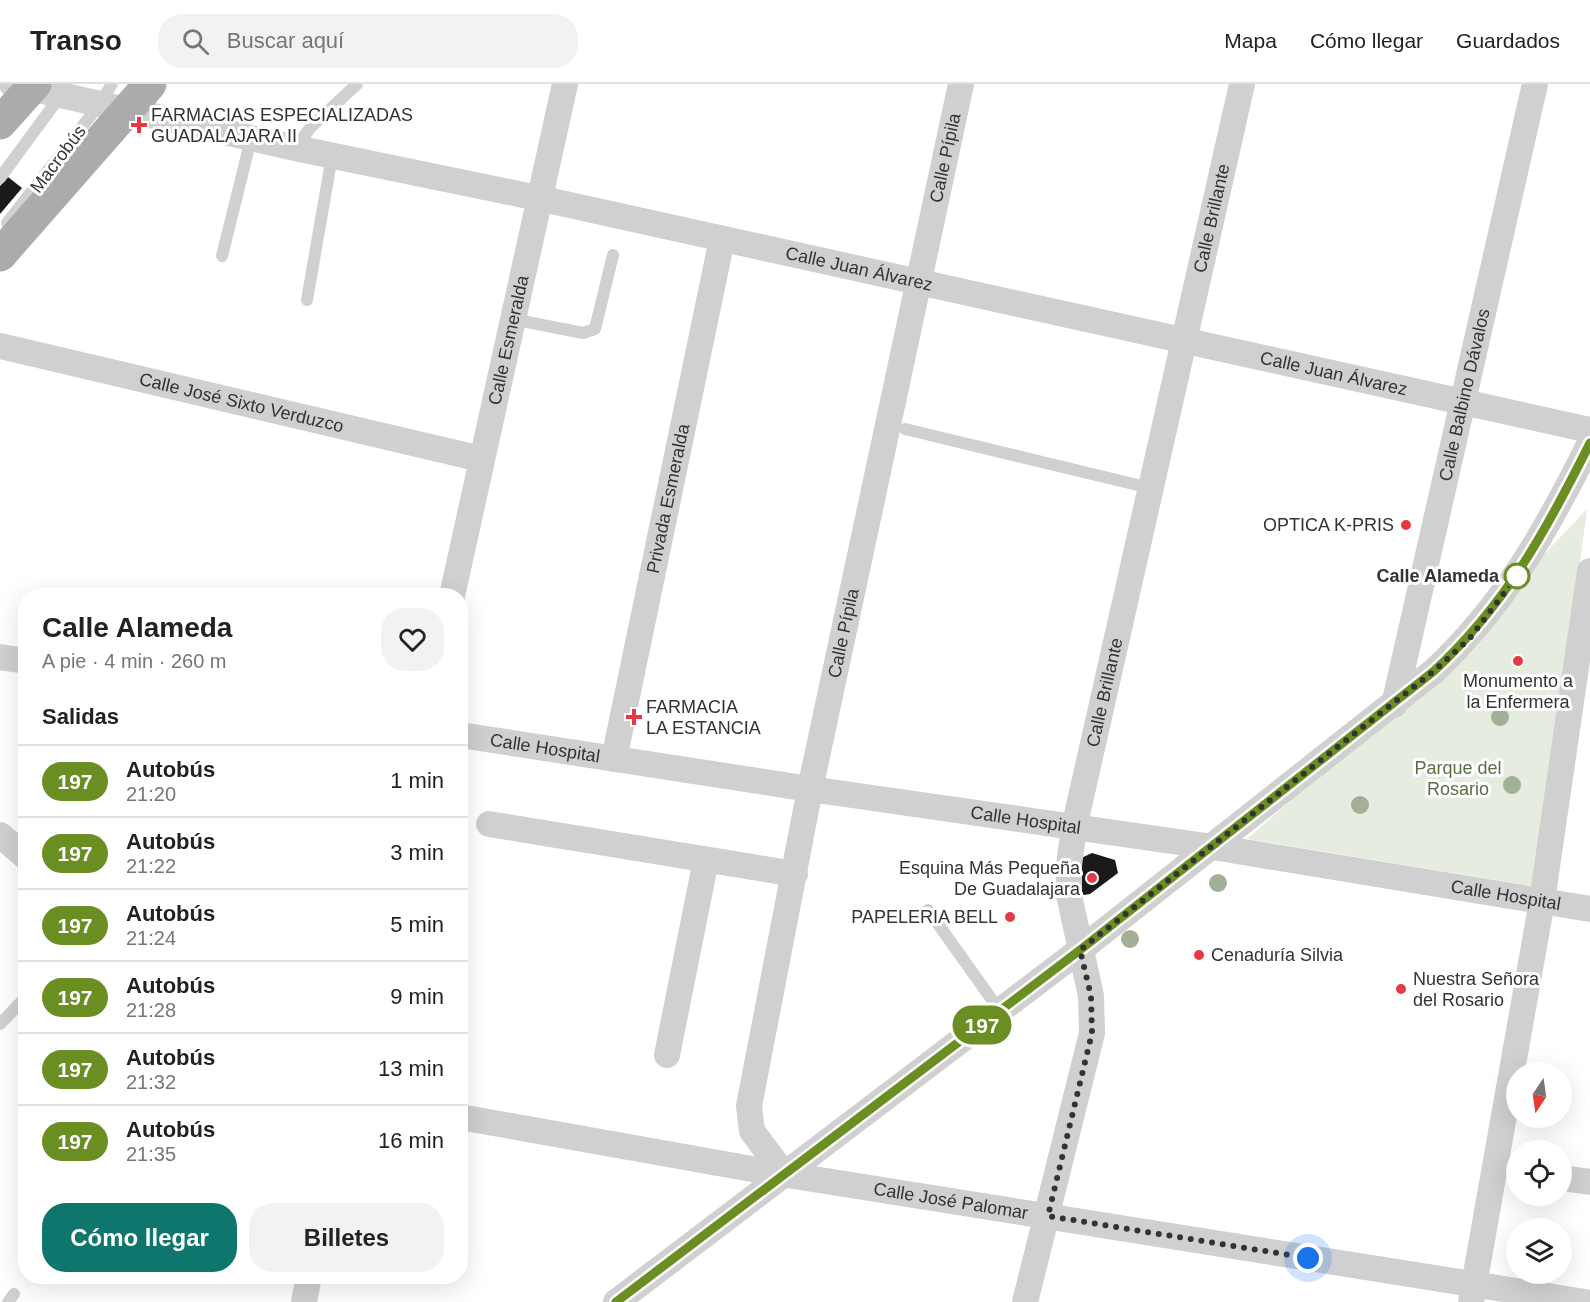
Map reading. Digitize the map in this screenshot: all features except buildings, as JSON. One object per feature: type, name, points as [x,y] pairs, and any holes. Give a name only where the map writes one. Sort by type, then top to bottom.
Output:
[{"type":"main road","points":[[0,255],[113,100],[150,84]]},
{"type":"main road","points":[[0,123],[42,87]]},
{"type":"street","name":"Calle Esmeralda","points":[[454,588],[565,84]]},
{"type":"street","name":"Calle Pípila","points":[[784,1174],[752,1131],[749,1106],[810,789],[961,84]]},
{"type":"street","name":"Calle Brillante","points":[[1025,1302],[1092,1033],[1091,996],[1069,895],[1069,865],[1074,828],[1242,84]]},
{"type":"street","name":"Calle Balbino Dávalos","points":[[1394,705],[1535,84]]},
{"type":"street","name":"Calle Juan Álvarez","points":[[42,87],[113,100],[251,139],[538,198],[1590,430]]},
{"type":"street","name":"Privada Esmeralda","points":[[614,759],[722,238]]},
{"type":"street","name":"Calle José Sixto Verduzco","points":[[0,346],[481,459]]},
{"type":"street","points":[[616,1302],[1213,847],[1394,705],[1470,638],[1515,580],[1553,517],[1590,443]]},
{"type":"street","points":[[1472,1293],[1542,901],[1590,571]]},
{"type":"street","points":[[0,657],[18,660]]},
{"type":"street","name":"Calle Hospital","points":[[468,736],[810,789],[1213,847],[1590,909]]},
{"type":"street","points":[[489,824],[795,874]]},
{"type":"street","points":[[0,835],[18,850]]},
{"type":"street","points":[[667,1055],[706,860]]},
{"type":"street","name":"Calle José Palomar","points":[[468,1118],[784,1174],[1048,1216],[1472,1293],[1584,1302]]},
{"type":"street","points":[[1572,1179],[1590,1182]]},
{"type":"street","points":[[304,1302],[307,1284]]},
{"type":"lane","points":[[295,148],[311,127],[357,84]]},
{"type":"lane","name":"Macrobús","points":[[0,178],[42,87]]},
{"type":"lane","name":"Macrobús","points":[[0,231],[113,100]]},
{"type":"lane","points":[[222,256],[251,139]]},
{"type":"lane","points":[[307,300],[332,156]]},
{"type":"lane","points":[[512,319],[583,333],[595,329],[613,255]]},
{"type":"lane","points":[[905,429],[1149,488]]},
{"type":"lane","points":[[928,910],[1000,1011]]},
{"type":"lane","points":[[0,1024],[18,1005]]},
{"type":"green space","name":"Parque del Rosario","points":[[1587,509],[1538,887],[1247,839],[1411,695]]},
{"type":"bus line","name":"197","points":[[616,1302],[1080,950],[1394,705],[1434,671],[1470,638],[1515,580],[1553,517],[1590,443]]},
{"type":"place","name":"FARMACIAS ESPECIALIZADAS GUADALAJARA II","points":[[139,125]]},
{"type":"place","name":"OPTICA K-PRIS","points":[[1406,525]]},
{"type":"place","name":"Calle Alameda","points":[[1517,576]]},
{"type":"place","name":"Monumento a la Enfermera","points":[[1518,661]]},
{"type":"place","name":"FARMACIA LA ESTANCIA","points":[[634,717]]},
{"type":"place","name":"Esquina Más Pequeña De Guadalajara","points":[[1092,878]]},
{"type":"place","name":"PAPELERIA BELL","points":[[1010,917]]},
{"type":"place","name":"Cenaduría Silvia","points":[[1199,955]]},
{"type":"place","name":"Nuestra Señora del Rosario","points":[[1401,989]]},
{"type":"route","points":[[1308,1258],[1048,1216],[1092,1033],[1091,996],[1080,950],[1394,705],[1434,671],[1470,638],[1517,576]]}]
